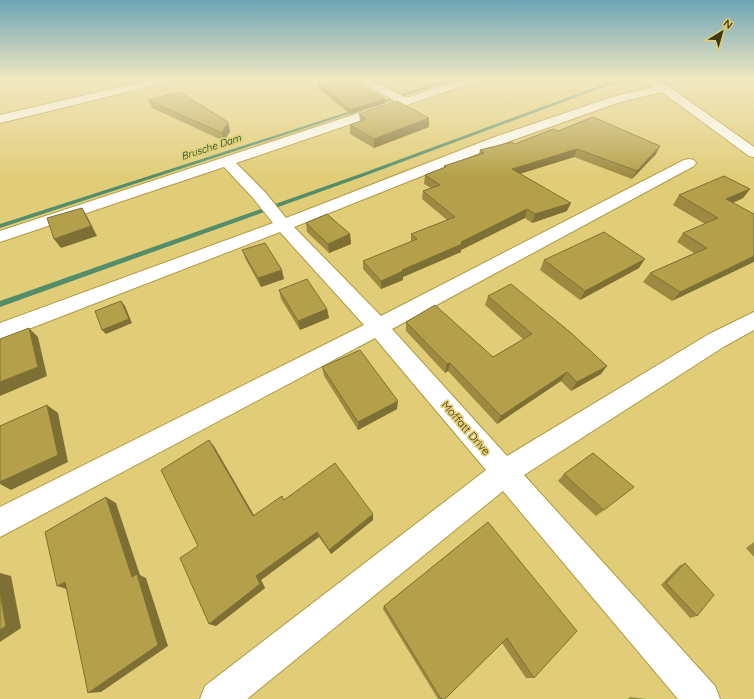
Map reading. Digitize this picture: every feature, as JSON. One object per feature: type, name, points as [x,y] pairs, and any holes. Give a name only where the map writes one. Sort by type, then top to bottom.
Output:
[{"type":"street","points":[[0,119],[31,112]]},
{"type":"street","points":[[0,237],[226,161],[364,112]]},
{"type":"street","points":[[0,332],[280,221],[580,112]]},
{"type":"street","points":[[697,112],[754,153]]},
{"type":"street","name":"Moffatt Drive","points":[[226,161],[259,195],[280,221],[378,327],[702,699]]},
{"type":"street","points":[[0,522],[378,327],[689,163]]},
{"type":"street","points":[[218,699],[505,472],[717,340],[754,320]]},
{"type":"building","points":[[174,112],[211,112],[228,122],[222,133]]},
{"type":"building","points":[[366,112],[417,112],[429,118],[374,139],[350,125],[366,119],[359,114]]},
{"type":"building","points":[[593,117],[660,146],[637,171],[577,149],[512,169],[571,203],[535,214],[527,209],[461,242],[462,244],[402,270],[403,271],[381,281],[363,261],[417,239],[411,234],[455,217],[423,191],[440,185],[425,175],[446,167],[444,166],[484,153],[480,150],[512,142],[515,144],[553,129],[558,131]]},
{"type":"building","points":[[724,176],[750,189],[726,199],[754,214],[754,256],[680,292],[650,273],[707,248],[683,233],[718,218],[679,195]]},
{"type":"building","points":[[82,208],[91,226],[54,239],[47,218]]},
{"type":"building","points":[[327,214],[350,234],[328,244],[306,223]]},
{"type":"building","points":[[604,232],[645,259],[585,291],[544,260]]},
{"type":"building","points":[[265,243],[282,270],[258,278],[242,250]]},
{"type":"building","points":[[307,279],[327,309],[298,321],[279,290]]},
{"type":"building","points":[[511,284],[570,332],[607,366],[577,382],[567,372],[501,416],[450,363],[447,364],[406,322],[435,305],[493,357],[532,334],[488,296]]},
{"type":"building","points":[[121,301],[129,319],[102,330],[95,311]]},
{"type":"building","points":[[29,328],[38,367],[0,382],[0,339]]},
{"type":"building","points":[[360,350],[398,401],[358,422],[322,367]]},
{"type":"building","points":[[47,405],[58,455],[0,482],[0,426]]},
{"type":"building","points":[[209,440],[253,516],[282,496],[284,500],[335,463],[373,514],[329,550],[317,532],[256,576],[260,584],[209,624],[180,558],[198,546],[161,470]]},
{"type":"building","points":[[593,453],[634,487],[604,510],[564,474]]},
{"type":"building","points":[[106,497],[132,577],[137,574],[158,645],[88,693],[65,582],[57,586],[45,532]]},
{"type":"building","points":[[488,522],[577,631],[534,678],[507,638],[445,699],[441,699],[384,606]]},
{"type":"building","points":[[685,563],[714,595],[697,616],[666,583]]},
{"type":"building","points":[[0,592],[6,626],[0,630]]},
{"type":"waterway","name":"Brusche Dam","points":[[0,226],[354,112]]},
{"type":"waterway","points":[[0,304],[365,174],[533,112]]}]
